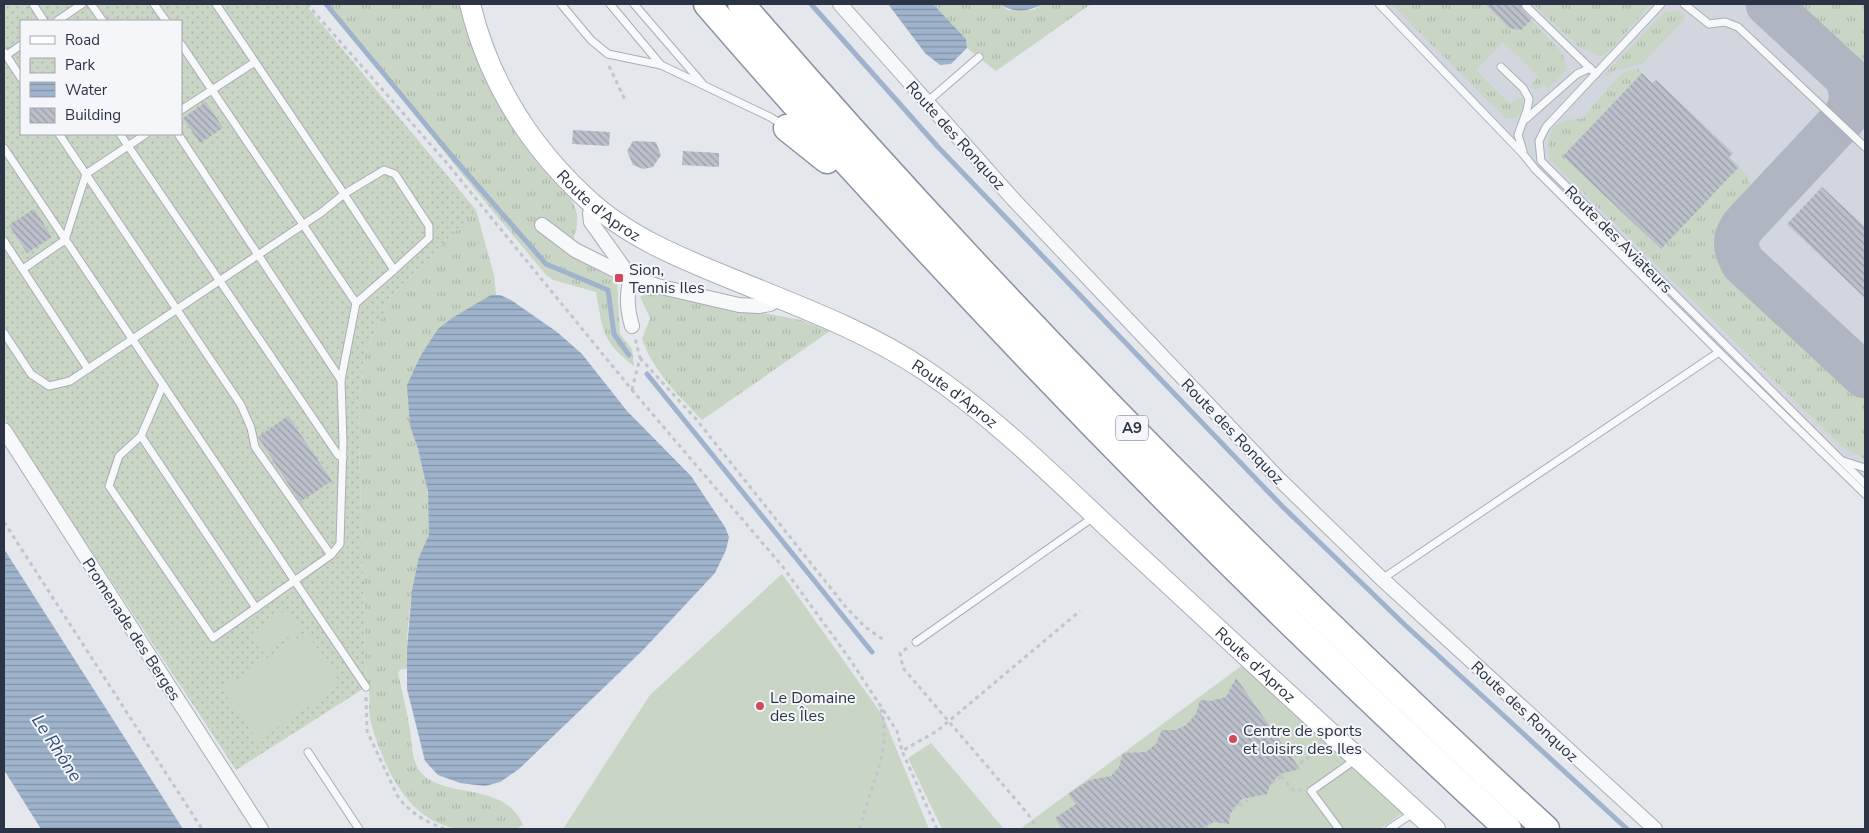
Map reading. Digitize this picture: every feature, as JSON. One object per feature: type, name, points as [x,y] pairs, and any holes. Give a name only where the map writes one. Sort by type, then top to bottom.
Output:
[{"type":"highway","name":"A9","points":[[707,4],[946,271],[1050,381],[1243,577],[1508,829]]},
{"type":"highway","name":"A9","points":[[742,4],[915,199],[1115,411],[1298,595],[1546,829]]},
{"type":"highway","points":[[787,128],[816,150],[946,271]]},
{"type":"street","name":"Route d'Aproz","points":[[470,4],[489,65],[508,102],[533,140],[556,169],[594,204],[614,221],[647,241],[691,262],[863,335],[895,352],[948,386],[1021,446],[1435,829]]},
{"type":"street","name":"Route des Ronquoz","points":[[840,4],[1014,200],[1272,472],[1382,579],[1655,829]]},
{"type":"street","points":[[594,204],[590,213],[590,222],[631,278]]},
{"type":"street","points":[[542,225],[574,250],[631,278],[739,305],[759,306],[770,304],[779,299]]},
{"type":"street","points":[[631,278],[627,294],[628,312],[632,326]]},
{"type":"street","name":"Promenade des Berges","points":[[4,430],[261,829]]},
{"type":"lane","points":[[33,4],[43,20]]},
{"type":"lane","points":[[58,20],[82,4]]},
{"type":"lane","points":[[91,4],[101,20]]},
{"type":"lane","points":[[154,4],[165,20]]},
{"type":"lane","points":[[216,4],[394,270]]},
{"type":"lane","points":[[561,4],[603,51],[626,60],[661,65],[770,117],[787,128]]},
{"type":"lane","points":[[610,4],[661,65]]},
{"type":"lane","points":[[634,4],[705,86]]},
{"type":"lane","name":"Route des Aviateurs","points":[[1379,4],[1544,178],[1865,494]]},
{"type":"lane","name":"Route des Aviateurs","points":[[1661,4],[1546,127],[1540,141],[1541,161],[1865,484]]},
{"type":"lane","points":[[1684,4],[1709,24],[1725,22],[1738,27],[1865,147]]},
{"type":"lane","points":[[1526,6],[1596,74]]},
{"type":"lane","points":[[182,45],[356,303]]},
{"type":"lane","points":[[20,46],[5,55],[20,77]]},
{"type":"lane","points":[[927,103],[979,57]]},
{"type":"lane","points":[[182,109],[255,62]]},
{"type":"lane","points":[[1501,67],[1523,88],[1529,99],[1518,135],[1523,154]]},
{"type":"lane","points":[[1522,122],[1557,89],[1576,74],[1590,68]]},
{"type":"lane","points":[[59,135],[241,406],[251,428],[255,447],[331,555]]},
{"type":"lane","points":[[121,135],[338,455],[343,458]]},
{"type":"lane","points":[[23,269],[65,240],[86,174],[144,135]]},
{"type":"lane","points":[[179,135],[341,380]]},
{"type":"lane","points":[[4,148],[366,687]]},
{"type":"lane","points":[[4,334],[31,374],[49,386],[70,381],[258,255],[344,194],[384,170],[395,174],[429,226],[429,238],[356,303],[341,380],[343,458],[340,544],[331,555],[213,638],[109,486],[119,456],[141,436],[162,385]]},
{"type":"lane","points":[[4,240],[88,369]]},
{"type":"lane","points":[[1382,579],[1719,352]]},
{"type":"lane","points":[[141,436],[256,608]]},
{"type":"lane","points":[[1842,461],[1865,468]]},
{"type":"lane","points":[[916,642],[1095,516]]},
{"type":"lane","points":[[308,752],[359,829]]},
{"type":"lane","points":[[1339,829],[1310,791],[1357,758]]},
{"type":"lane","points":[[1389,829],[1415,811]]},
{"type":"path","points":[[307,4],[446,162],[632,390],[783,567],[897,731],[902,751],[937,829]]},
{"type":"path","points":[[603,51],[626,102]]},
{"type":"path","points":[[632,326],[640,358],[632,390]]},
{"type":"path","points":[[640,358],[709,434],[845,606],[865,627],[884,640]]},
{"type":"path","points":[[4,522],[202,829]]},
{"type":"path","points":[[902,751],[920,742],[949,720],[1080,611]]},
{"type":"path","points":[[916,642],[900,653],[903,668],[1028,814],[1037,829]]},
{"type":"path","points":[[366,687],[367,731],[397,795],[404,804],[428,822],[445,829]]},
{"type":"path","points":[[860,829],[863,810],[878,772],[886,732],[880,705]]},
{"type":"path","points":[[1300,763],[1325,745]]},
{"type":"path","points":[[1272,783],[1282,775],[1293,790],[1310,791]]},
{"type":"path","points":[[1232,810],[1248,800]]},
{"type":"path","points":[[1204,829],[1210,826]]},
{"type":"shaded area","points":[[1375,4],[1865,4],[1865,498],[1719,352]]},
{"type":"green space","points":[[4,4],[305,4],[476,210],[392,295],[364,355],[358,408],[366,687],[236,770],[4,418]]},
{"type":"green space","points":[[326,4],[459,4],[480,66],[498,103],[538,164],[575,206],[577,222],[572,242],[539,229],[568,253],[617,281],[620,334],[632,349],[634,366],[609,342],[602,326],[596,292],[553,280],[546,275],[462,174]]},
{"type":"green space","points":[[933,4],[1000,4],[1007,10],[1034,10],[1042,4],[1091,4],[996,71],[967,48],[966,39]]},
{"type":"green space","points":[[1391,4],[1524,4],[1520,8],[1562,53],[1567,69],[1549,89],[1544,85],[1536,90],[1531,86],[1538,76],[1503,42],[1476,70],[1510,104],[1517,98],[1522,98],[1523,107],[1520,114],[1514,118],[1505,118]]},
{"type":"green space","points":[[1533,4],[1652,4],[1606,54],[1601,56],[1580,48]]},
{"type":"green space","points":[[1788,4],[1865,4],[1865,75]]},
{"type":"green space","points":[[1680,11],[1685,19],[1642,64],[1615,70],[1607,76],[1605,74],[1657,19],[1666,12]]},
{"type":"green space","points":[[1638,69],[1652,83],[1656,80],[1733,153],[1729,158],[1748,175],[1750,187],[1725,215],[1718,231],[1717,241],[1723,267],[1865,399],[1865,459],[1841,446],[1551,161],[1548,143],[1552,130],[1563,121],[1581,119],[1622,73]]},
{"type":"green space","points":[[476,210],[494,275],[496,295],[491,295],[410,426],[426,479],[430,520],[427,543],[418,566],[412,594],[407,644],[407,669],[401,669],[398,673],[413,754],[419,770],[428,779],[441,785],[487,796],[502,802],[514,811],[523,825],[516,829],[459,829],[441,824],[426,816],[412,804],[401,790],[383,758],[371,723],[369,689],[366,687],[358,408],[364,355],[392,295]]},
{"type":"green space","points":[[648,292],[801,320],[830,331],[702,420],[684,402],[660,372],[647,351],[642,339],[650,318],[640,297]]},
{"type":"green space","name":"Le Domaine des Îles","points":[[782,574],[883,716],[929,829],[563,829],[650,695]]},
{"type":"green space","points":[[287,609],[300,629],[264,653],[251,634]]},
{"type":"green space","points":[[306,632],[341,684],[258,741],[222,689]]},
{"type":"green space","name":"Centre de sports et loisirs des Iles","points":[[1244,664],[1403,813],[1380,829],[1020,829]]},
{"type":"green space","points":[[931,743],[1004,829],[942,829],[908,758]]},
{"type":"water","points":[[888,4],[933,4],[966,39],[967,48],[951,64],[940,65],[925,53]]},
{"type":"water","points":[[1000,4],[1042,4],[1032,9],[1015,10]]},
{"type":"water","points":[[491,295],[500,295],[511,300],[557,332],[582,354],[627,411],[691,476],[725,527],[729,537],[726,550],[715,573],[643,650],[519,769],[500,782],[485,786],[460,783],[438,775],[425,761],[407,689],[407,649],[412,590],[419,557],[429,535],[428,492],[418,449],[410,426],[407,385],[421,355],[438,329],[452,318]]},
{"type":"water","name":"Le Rhône","points":[[4,549],[183,829],[41,829],[4,770]]},
{"type":"building","points":[[1485,4],[1521,4],[1522,9],[1532,19],[1521,30],[1509,28]]},
{"type":"building","points":[[1642,73],[1653,84],[1656,80],[1733,153],[1729,157],[1739,167],[1661,249],[1563,156]]},
{"type":"building","points":[[206,102],[223,128],[200,143],[183,118]]},
{"type":"building","points":[[573,130],[610,132],[609,146],[572,144]]},
{"type":"building","points":[[633,141],[656,142],[661,155],[653,167],[643,169],[633,165],[627,151]]},
{"type":"building","points":[[683,151],[719,153],[719,167],[682,165]]},
{"type":"building","points":[[1822,187],[1865,227],[1865,298],[1787,224]]},
{"type":"building","points":[[34,209],[52,237],[27,253],[9,225]]},
{"type":"building","points":[[288,416],[332,481],[300,502],[258,437]]},
{"type":"building","points":[[1236,678],[1300,769],[1280,774],[1270,785],[1267,794],[1242,799],[1230,814],[1229,824],[1214,822],[1200,829],[1062,829],[1055,818],[1076,804],[1068,794],[1090,780],[1111,776],[1119,767],[1123,753],[1146,752],[1156,744],[1162,730],[1176,730],[1186,725],[1196,714],[1200,700],[1211,701],[1226,697]]},
{"type":"waterway","points":[[326,4],[451,155],[546,264],[608,290],[614,334],[629,355]]},
{"type":"waterway","points":[[811,4],[938,147],[1282,506],[1405,625],[1627,829]]},
{"type":"waterway","points":[[647,374],[872,652]]},
{"type":"taxiway","points":[[1768,4],[1865,94]]},
{"type":"taxiway","points":[[1846,76],[1850,87],[1851,102],[1844,118],[1744,225],[1740,230],[1736,244],[1743,263],[1865,376]]},
{"type":"place","name":"Sion, Tennis Iles","points":[[619,278]]},
{"type":"place","name":"Le Domaine des Îles","points":[[760,706]]},
{"type":"place","name":"Centre de sports et loisirs des Iles","points":[[1233,739]]}]
